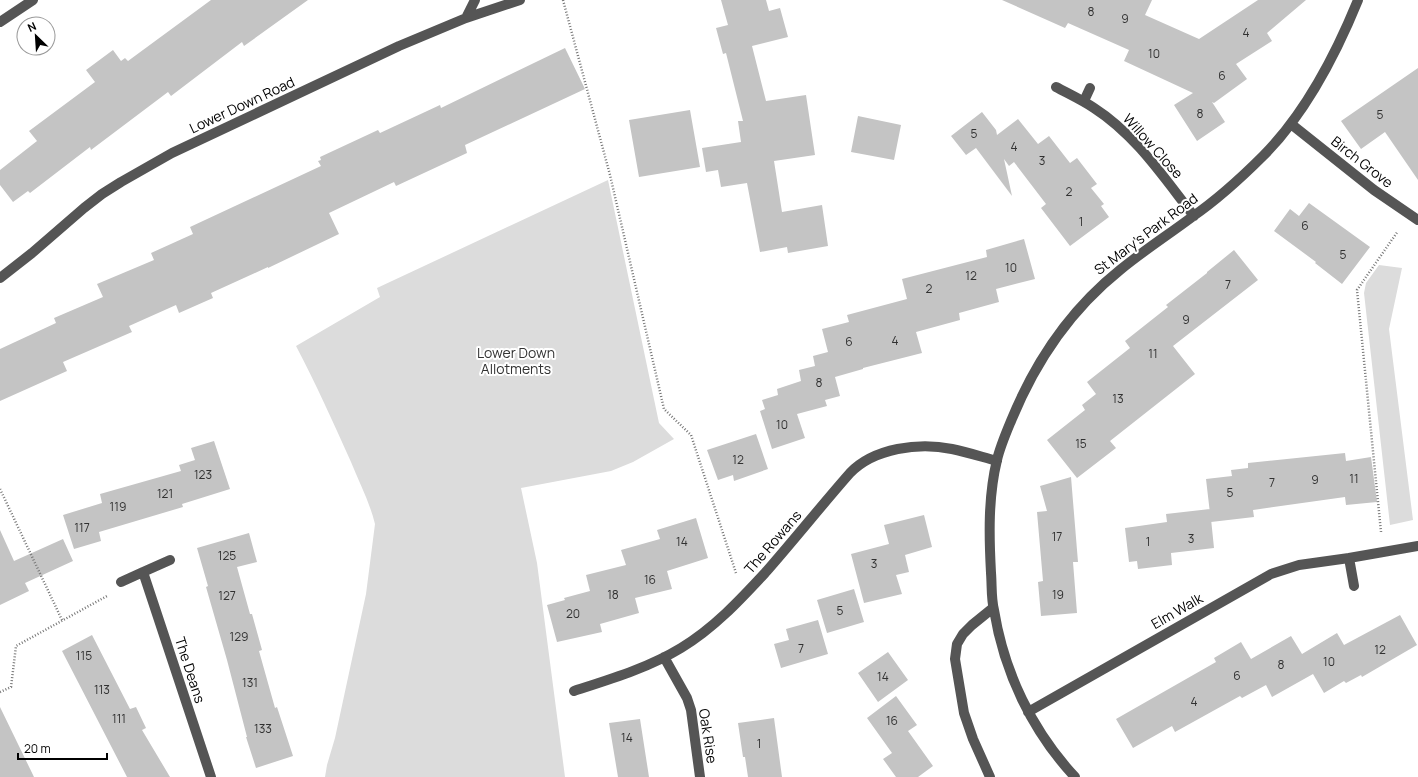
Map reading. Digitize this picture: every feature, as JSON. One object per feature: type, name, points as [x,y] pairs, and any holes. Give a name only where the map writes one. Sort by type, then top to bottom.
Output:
[{"type":"street","points":[[0,22],[33,0]]},
{"type":"street","points":[[466,18],[475,0]]},
{"type":"street","name":"Lower Down Road","points":[[0,278],[96,199],[147,167],[179,150],[399,46],[466,18],[520,0]]},
{"type":"street","name":"St Mary's Park Road","points":[[1075,777],[1047,741],[1028,712],[1009,668],[999,638],[993,608],[989,545],[991,501],[997,461],[1021,397],[1060,330],[1082,305],[1111,277],[1231,187],[1265,154],[1291,124],[1311,94],[1332,56],[1358,0]]},
{"type":"street","name":"Willow Close","points":[[1056,87],[1084,101],[1103,114],[1130,137],[1146,154],[1194,216]]},
{"type":"street","points":[[1084,101],[1090,88]]},
{"type":"street","name":"Birch Grove","points":[[1291,124],[1374,190],[1414,217]]},
{"type":"street","name":"The Rowans","points":[[574,691],[624,675],[664,657],[696,638],[744,597],[798,536],[850,473],[869,458],[903,449],[928,447],[951,449],[997,461]]},
{"type":"street","name":"Elm Walk","points":[[1028,712],[1271,574],[1299,565],[1383,553],[1418,546]]},
{"type":"street","points":[[1349,558],[1354,586]]},
{"type":"street","points":[[121,582],[170,560]]},
{"type":"street","name":"The Deans","points":[[143,572],[211,777]]},
{"type":"street","points":[[990,777],[973,739],[964,713],[955,659],[957,644],[963,634],[993,608]]},
{"type":"street","name":"Oak Rise","points":[[664,657],[691,710],[700,777]]},
{"type":"path","points":[[562,0],[610,175],[664,410],[691,435],[744,597]]},
{"type":"path","points":[[1383,553],[1357,290],[1414,217]]},
{"type":"path","points":[[0,489],[62,620]]},
{"type":"path","points":[[0,692],[11,687],[16,646],[118,590],[121,582]]},
{"type":"green space","name":"Lower Down Allotments","points":[[608,180],[659,423],[674,439],[633,462],[611,471],[521,488],[537,563],[565,777],[325,777],[335,738],[366,594],[375,524],[367,500],[351,462],[296,346],[380,297],[377,288]]},
{"type":"green space","points":[[1379,265],[1402,268],[1389,329],[1413,520],[1390,525],[1364,293],[1366,283]]},
{"type":"building","points":[[211,0],[308,0],[244,46],[242,42],[171,96],[168,92],[91,150],[90,147],[30,193],[28,191],[13,202],[0,185],[0,170],[37,141],[29,131],[95,82],[86,70],[113,50],[121,61],[125,58],[128,61]]},
{"type":"building","points":[[721,0],[766,0],[769,11],[780,8],[788,37],[752,46],[766,101],[806,95],[815,155],[774,161],[782,212],[822,205],[828,246],[788,253],[787,247],[760,252],[747,183],[721,187],[718,170],[706,172],[702,148],[741,142],[738,121],[743,121],[726,53],[723,54],[716,28],[728,25]]},
{"type":"building","points":[[1002,0],[1152,0],[1145,15],[1199,39],[1258,0],[1306,0],[1267,33],[1272,41],[1236,64],[1247,79],[1214,103],[1212,102],[1225,122],[1197,141],[1174,105],[1193,93],[1124,61],[1129,50],[1068,23],[1065,28]]},
{"type":"building","points":[[565,48],[585,89],[465,145],[467,153],[396,186],[394,182],[329,213],[339,234],[211,293],[213,298],[179,313],[176,305],[129,326],[132,332],[63,362],[67,371],[0,401],[0,349],[56,323],[54,318],[103,297],[97,284],[154,260],[151,253],[193,234],[190,227],[321,166],[318,161],[321,160],[320,157],[378,130],[380,133],[440,105],[441,108]]},
{"type":"building","points":[[1418,68],[1418,180],[1385,132],[1361,149],[1341,121]]},
{"type":"building","points":[[690,110],[700,167],[639,177],[629,120]]},
{"type":"building","points":[[982,112],[996,130],[997,135],[1018,119],[1038,144],[1049,136],[1070,163],[1077,158],[1097,184],[1091,188],[1104,204],[1101,206],[1109,217],[1070,246],[1041,208],[1046,204],[1014,162],[1009,166],[1004,159],[1012,196],[976,148],[966,155],[951,136]]},
{"type":"building","points":[[858,116],[901,125],[894,160],[851,152]]},
{"type":"building","points":[[1309,203],[1370,247],[1342,284],[1315,263],[1316,262],[1274,231],[1290,209],[1299,216]]},
{"type":"building","points":[[1024,239],[1035,279],[996,289],[999,302],[959,313],[960,320],[916,332],[922,353],[863,368],[835,377],[840,396],[825,400],[827,406],[797,414],[805,438],[772,449],[760,411],[765,409],[762,400],[778,395],[777,389],[801,381],[799,370],[815,366],[813,356],[828,352],[822,329],[849,322],[847,315],[907,299],[902,279],[987,257],[986,250]]},
{"type":"building","points":[[1234,250],[1258,280],[1173,346],[1195,374],[1110,441],[1116,448],[1077,478],[1047,440],[1085,410],[1082,405],[1096,394],[1087,382],[1130,348],[1125,341],[1168,307],[1166,305]]},
{"type":"building","points":[[756,434],[768,469],[734,481],[733,475],[718,480],[707,450]]},
{"type":"building","points":[[214,441],[230,489],[182,504],[183,507],[99,532],[101,541],[74,549],[63,515],[102,503],[100,494],[181,471],[179,465],[195,460],[191,448]]},
{"type":"building","points":[[1345,453],[1346,461],[1371,457],[1377,502],[1346,505],[1345,497],[1253,510],[1254,517],[1211,522],[1206,479],[1232,476],[1231,470],[1248,468],[1248,463]]},
{"type":"building","points":[[1071,477],[1078,562],[1073,562],[1077,613],[1041,616],[1038,582],[1043,581],[1037,512],[1047,511],[1040,486]]},
{"type":"building","points":[[1210,509],[1214,548],[1171,553],[1172,565],[1138,569],[1137,561],[1129,562],[1125,528],[1167,522],[1166,514]]},
{"type":"building","points":[[924,515],[932,547],[905,555],[909,572],[896,575],[902,594],[864,603],[851,554],[889,544],[884,525]]},
{"type":"building","points":[[696,518],[708,558],[667,571],[672,589],[635,598],[639,613],[600,624],[602,632],[557,642],[547,605],[565,600],[564,598],[590,591],[586,575],[626,565],[621,550],[660,539],[657,530]]},
{"type":"building","points":[[0,530],[14,561],[63,539],[73,561],[25,583],[29,591],[0,605]]},
{"type":"building","points":[[249,533],[257,562],[237,567],[262,650],[259,651],[275,708],[277,707],[293,756],[256,768],[246,737],[197,548]]},
{"type":"building","points":[[854,589],[864,622],[827,633],[817,600]]},
{"type":"building","points":[[1400,615],[1417,645],[1362,677],[1361,675],[1346,683],[1344,681],[1324,693],[1313,674],[1272,697],[1266,685],[1242,698],[1240,696],[1175,732],[1172,726],[1133,748],[1116,719],[1216,662],[1214,658],[1241,642],[1251,659],[1291,636],[1302,654],[1337,633],[1344,645]]},
{"type":"building","points":[[818,620],[828,654],[781,668],[774,644],[789,640],[786,629]]},
{"type":"building","points":[[92,635],[130,709],[136,707],[146,728],[142,730],[170,777],[127,777],[62,651]]},
{"type":"building","points":[[888,652],[908,680],[878,702],[858,673]]},
{"type":"building","points":[[896,696],[917,725],[908,731],[933,766],[918,777],[896,777],[883,759],[892,753],[867,718]]},
{"type":"building","points":[[0,707],[34,777],[0,777]]},
{"type":"building","points":[[774,718],[782,777],[748,777],[745,757],[743,757],[738,723]]},
{"type":"building","points":[[640,719],[649,777],[618,777],[609,723]]}]
